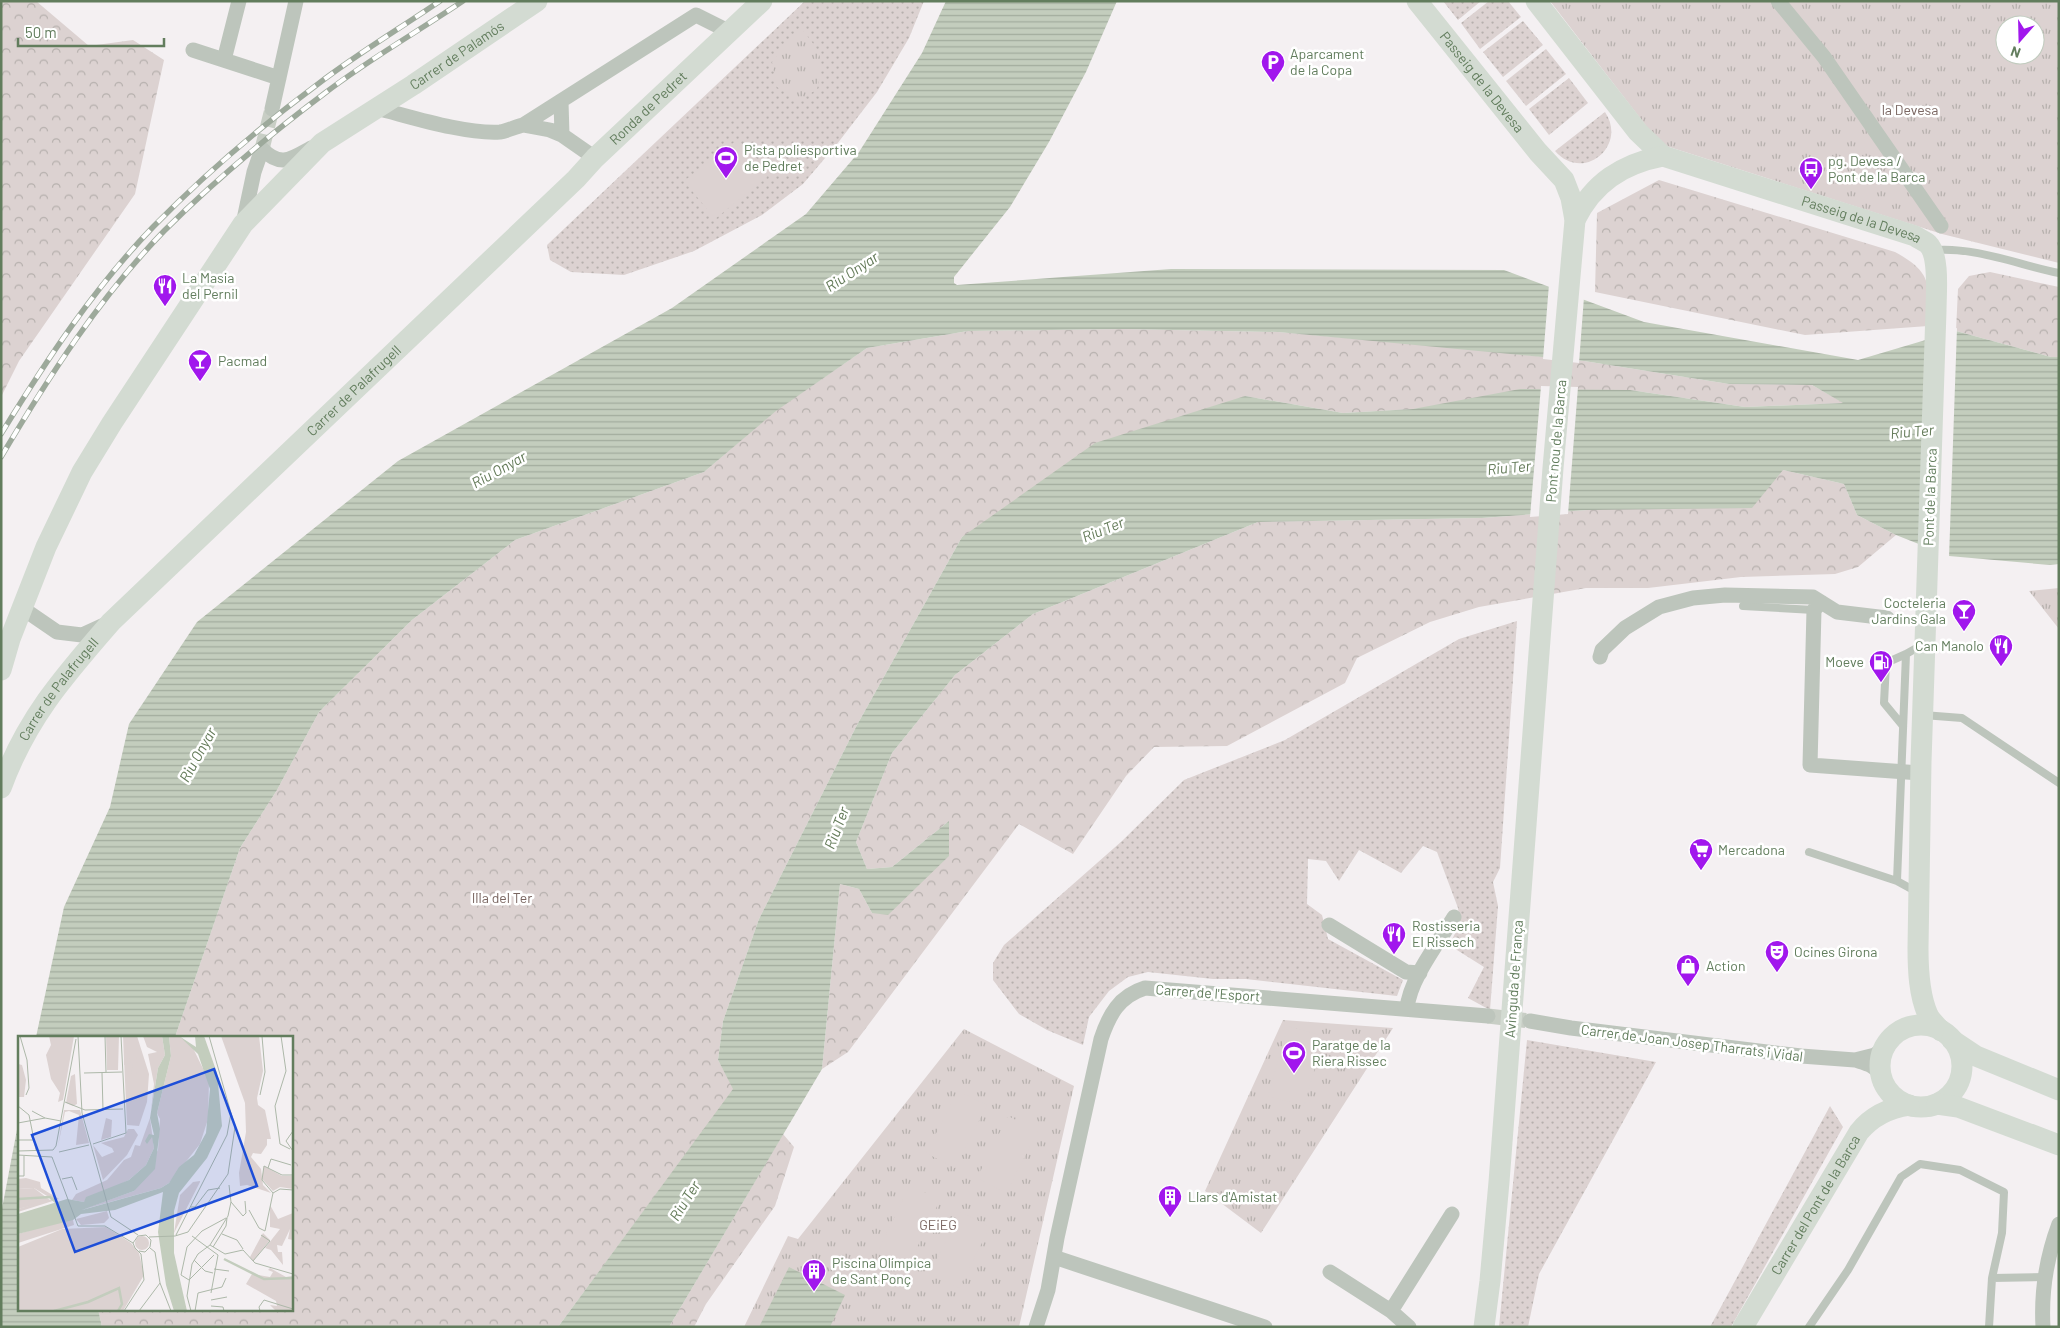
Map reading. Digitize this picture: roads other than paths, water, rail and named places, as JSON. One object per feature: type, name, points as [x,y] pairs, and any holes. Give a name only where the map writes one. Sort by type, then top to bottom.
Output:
[{"type":"main road","name":"Carrer de Palamós","points":[[1,670],[22,608],[46,547],[82,472],[112,423],[243,224],[322,143],[537,1]]},
{"type":"main road","name":"Ronda de Pedret","points":[[595,158],[762,1]]},
{"type":"main road","name":"Passeig de la Devesa","points":[[1417,1],[1538,152],[1564,180],[1575,220]]},
{"type":"main road","name":"Passeig de la Devesa","points":[[1536,1],[1638,132],[1663,156],[1915,236],[1928,243],[1933,250]]},
{"type":"main road","name":"Passeig de la Devesa","points":[[1575,220],[1584,201],[1623,168],[1641,160],[1663,156]]},
{"type":"main road","name":"Carrer de Palafrugell","points":[[1,788],[17,749],[40,708],[60,680],[111,622],[569,186],[595,158]]},
{"type":"main road","name":"Pont nou de la Barca","points":[[1541,630],[1575,220]]},
{"type":"main road","name":"Pont de la Barca","points":[[1926,642],[1936,289],[1933,250]]},
{"type":"main road","name":"Avinguda de França","points":[[1484,1327],[1499,1182],[1541,630]]},
{"type":"main road","points":[[1926,642],[1922,715],[1911,772],[1919,893],[1918,974],[1929,1016],[1946,1035],[1961,1060],[1961,1070],[1959,1081],[1954,1090],[1937,1104],[1928,1107],[1909,1105],[1899,1101],[1890,1094],[1880,1075],[1880,1061],[1884,1048],[1890,1039],[1909,1027],[1920,1025],[1946,1035],[1983,1060],[2059,1090]]},
{"type":"main road","points":[[1937,1104],[1964,1109],[2059,1145]]},
{"type":"main road","name":"Carrer del Pont de la Barca","points":[[1743,1327],[1867,1122],[1894,1107],[1909,1105]]},
{"type":"street","points":[[224,60],[239,1]]},
{"type":"street","points":[[272,109],[296,1]]},
{"type":"street","points":[[1778,1],[1824,57],[1940,226]]},
{"type":"street","points":[[376,108],[441,124],[501,132],[523,125],[696,15],[730,32]]},
{"type":"street","points":[[192,50],[279,78]]},
{"type":"street","points":[[561,102],[562,135]]},
{"type":"street","points":[[523,125],[550,130],[562,135],[595,158]]},
{"type":"street","points":[[243,224],[254,172],[262,149],[269,156],[277,160],[287,161],[322,143]]},
{"type":"street","points":[[1600,657],[1602,650],[1625,628],[1659,607],[1694,598],[1725,595],[1813,597],[1817,606],[1810,765],[1911,772]]},
{"type":"street","points":[[1817,606],[1837,612],[1887,618]]},
{"type":"street","name":"Carrer de Palafrugell","points":[[22,608],[57,632],[82,635],[111,622]]},
{"type":"street","points":[[1407,1009],[1408,1000],[1420,973],[1454,917]]},
{"type":"street","points":[[1329,925],[1406,972],[1420,973]]},
{"type":"street","name":"Carrer de l'Esport","points":[[1036,1327],[1048,1290],[1101,1039],[1113,1011],[1133,991],[1145,988],[1488,1016]]},
{"type":"street","name":"Carrer de Joan Josep Tharrats i Vidal","points":[[1530,1021],[1571,1028],[1801,1056],[1855,1060],[1878,1070],[1880,1075]]},
{"type":"street","name":"Carrer de Joan Josep Tharrats i Vidal","points":[[1855,1060],[1875,1055],[1884,1048]]},
{"type":"street","points":[[1391,1311],[1452,1214]]},
{"type":"street","points":[[2044,1327],[2050,1271],[2050,1246],[2059,1224]]},
{"type":"street","points":[[1054,1257],[1258,1326]]},
{"type":"street","points":[[1330,1272],[1391,1311],[1409,1327]]},
{"type":"lane","name":"Passeig de la Devesa","points":[[1933,250],[1949,249],[1978,254],[2059,273]]},
{"type":"lane","points":[[1743,606],[1817,606]]},
{"type":"lane","points":[[1903,726],[1884,703],[1886,663],[1926,642]]},
{"type":"lane","points":[[1897,881],[1911,772],[1903,726],[1906,654]]},
{"type":"lane","points":[[1922,715],[1962,718],[2059,783]]},
{"type":"lane","points":[[1809,852],[1897,881],[1919,893]]},
{"type":"lane","points":[[1809,1327],[1848,1270],[1902,1177],[1920,1164],[1960,1170],[2004,1192],[2002,1233],[1992,1278],[1989,1327]]},
{"type":"lane","points":[[1992,1278],[2050,1271]]},
{"type":"water","points":[[946,1],[1117,1],[1086,72],[1049,142],[1010,207],[954,277],[954,283],[957,285],[1171,269],[1504,270],[1644,322],[1858,360],[1956,331],[2051,357],[2059,357],[2059,564],[2050,565],[1949,556],[1896,535],[1857,515],[1844,484],[1783,470],[1752,508],[1587,510],[1482,518],[1258,522],[1033,614],[955,675],[892,753],[856,842],[867,869],[892,867],[949,821],[949,856],[888,915],[872,913],[859,889],[840,884],[822,1069],[669,1327],[558,1327],[733,1089],[718,1060],[723,1021],[759,919],[857,725],[962,537],[1095,443],[1245,396],[1343,413],[1413,409],[1520,389],[1630,390],[1745,407],[1843,403],[1812,385],[1729,384],[1584,361],[1278,332],[1123,329],[968,331],[867,348],[776,411],[704,472],[515,540],[412,620],[319,712],[277,790],[240,848],[175,1036],[36,1036],[64,907],[110,807],[129,724],[197,622],[398,461],[672,308],[806,214],[859,152],[922,53]]},
{"type":"water","points":[[18,1124],[18,1310],[98,1310],[102,1327],[1,1327],[1,1214]]},
{"type":"water","points":[[789,1267],[845,1295],[830,1327],[759,1327]]},
{"type":"tunnel","points":[[262,149],[272,109]]},
{"type":"tunnel","points":[[1488,1016],[1530,1021]]},
{"type":"railway","points":[[1,434],[35,380],[90,300],[131,251],[172,208],[232,152],[296,100],[348,62],[440,1]]},
{"type":"railway","points":[[1,457],[56,368],[96,311],[140,257],[183,212],[262,142],[341,81],[463,1]]},
{"type":"place","name":"Aparcament de la Copa","points":[[1273,83]]},
{"type":"place","name":"Pista poliesportiva de Pedret","points":[[726,179]]},
{"type":"place","name":"pg. Devesa / Pont de la Barca","points":[[1811,190]]},
{"type":"place","name":"La Masia del Pernil","points":[[165,307]]},
{"type":"place","name":"Pacmad","points":[[200,382]]},
{"type":"place","name":"Cocteleria Jardins Gala","points":[[1964,632]]},
{"type":"place","name":"Can Manolo","points":[[2001,667]]},
{"type":"place","name":"Moeve","points":[[1881,683]]},
{"type":"place","name":"Mercadona","points":[[1701,871]]},
{"type":"place","name":"Rostisseria El Rissech","points":[[1394,955]]},
{"type":"place","name":"Ocines Girona","points":[[1777,973]]},
{"type":"place","name":"Action","points":[[1688,987]]},
{"type":"place","name":"Paratge de la Riera Rissec","points":[[1294,1074]]},
{"type":"place","name":"Llars d'Amistat","points":[[1170,1218]]},
{"type":"place","name":"Piscina Olímpica de Sant Ponç","points":[[814,1292]]},
{"type":"park label","name":"la Devesa","points":[[1910,110]]},
{"type":"park label","name":"Illa del Ter","points":[[502,898]]},
{"type":"park label","name":"GEiEG","points":[[938,1225]]},
{"type":"water label","name":"Riu Onyar","points":[[852,272]]},
{"type":"water label","name":"Riu Ter","points":[[1912,432]]},
{"type":"water label","name":"Riu Ter","points":[[1509,468]]},
{"type":"water label","name":"Riu Onyar","points":[[499,470]]},
{"type":"water label","name":"Riu Ter","points":[[1103,530]]},
{"type":"water label","name":"Riu Onyar","points":[[198,755]]},
{"type":"water label","name":"Riu Ter","points":[[837,828]]},
{"type":"water label","name":"Riu Ter","points":[[685,1201]]}]
